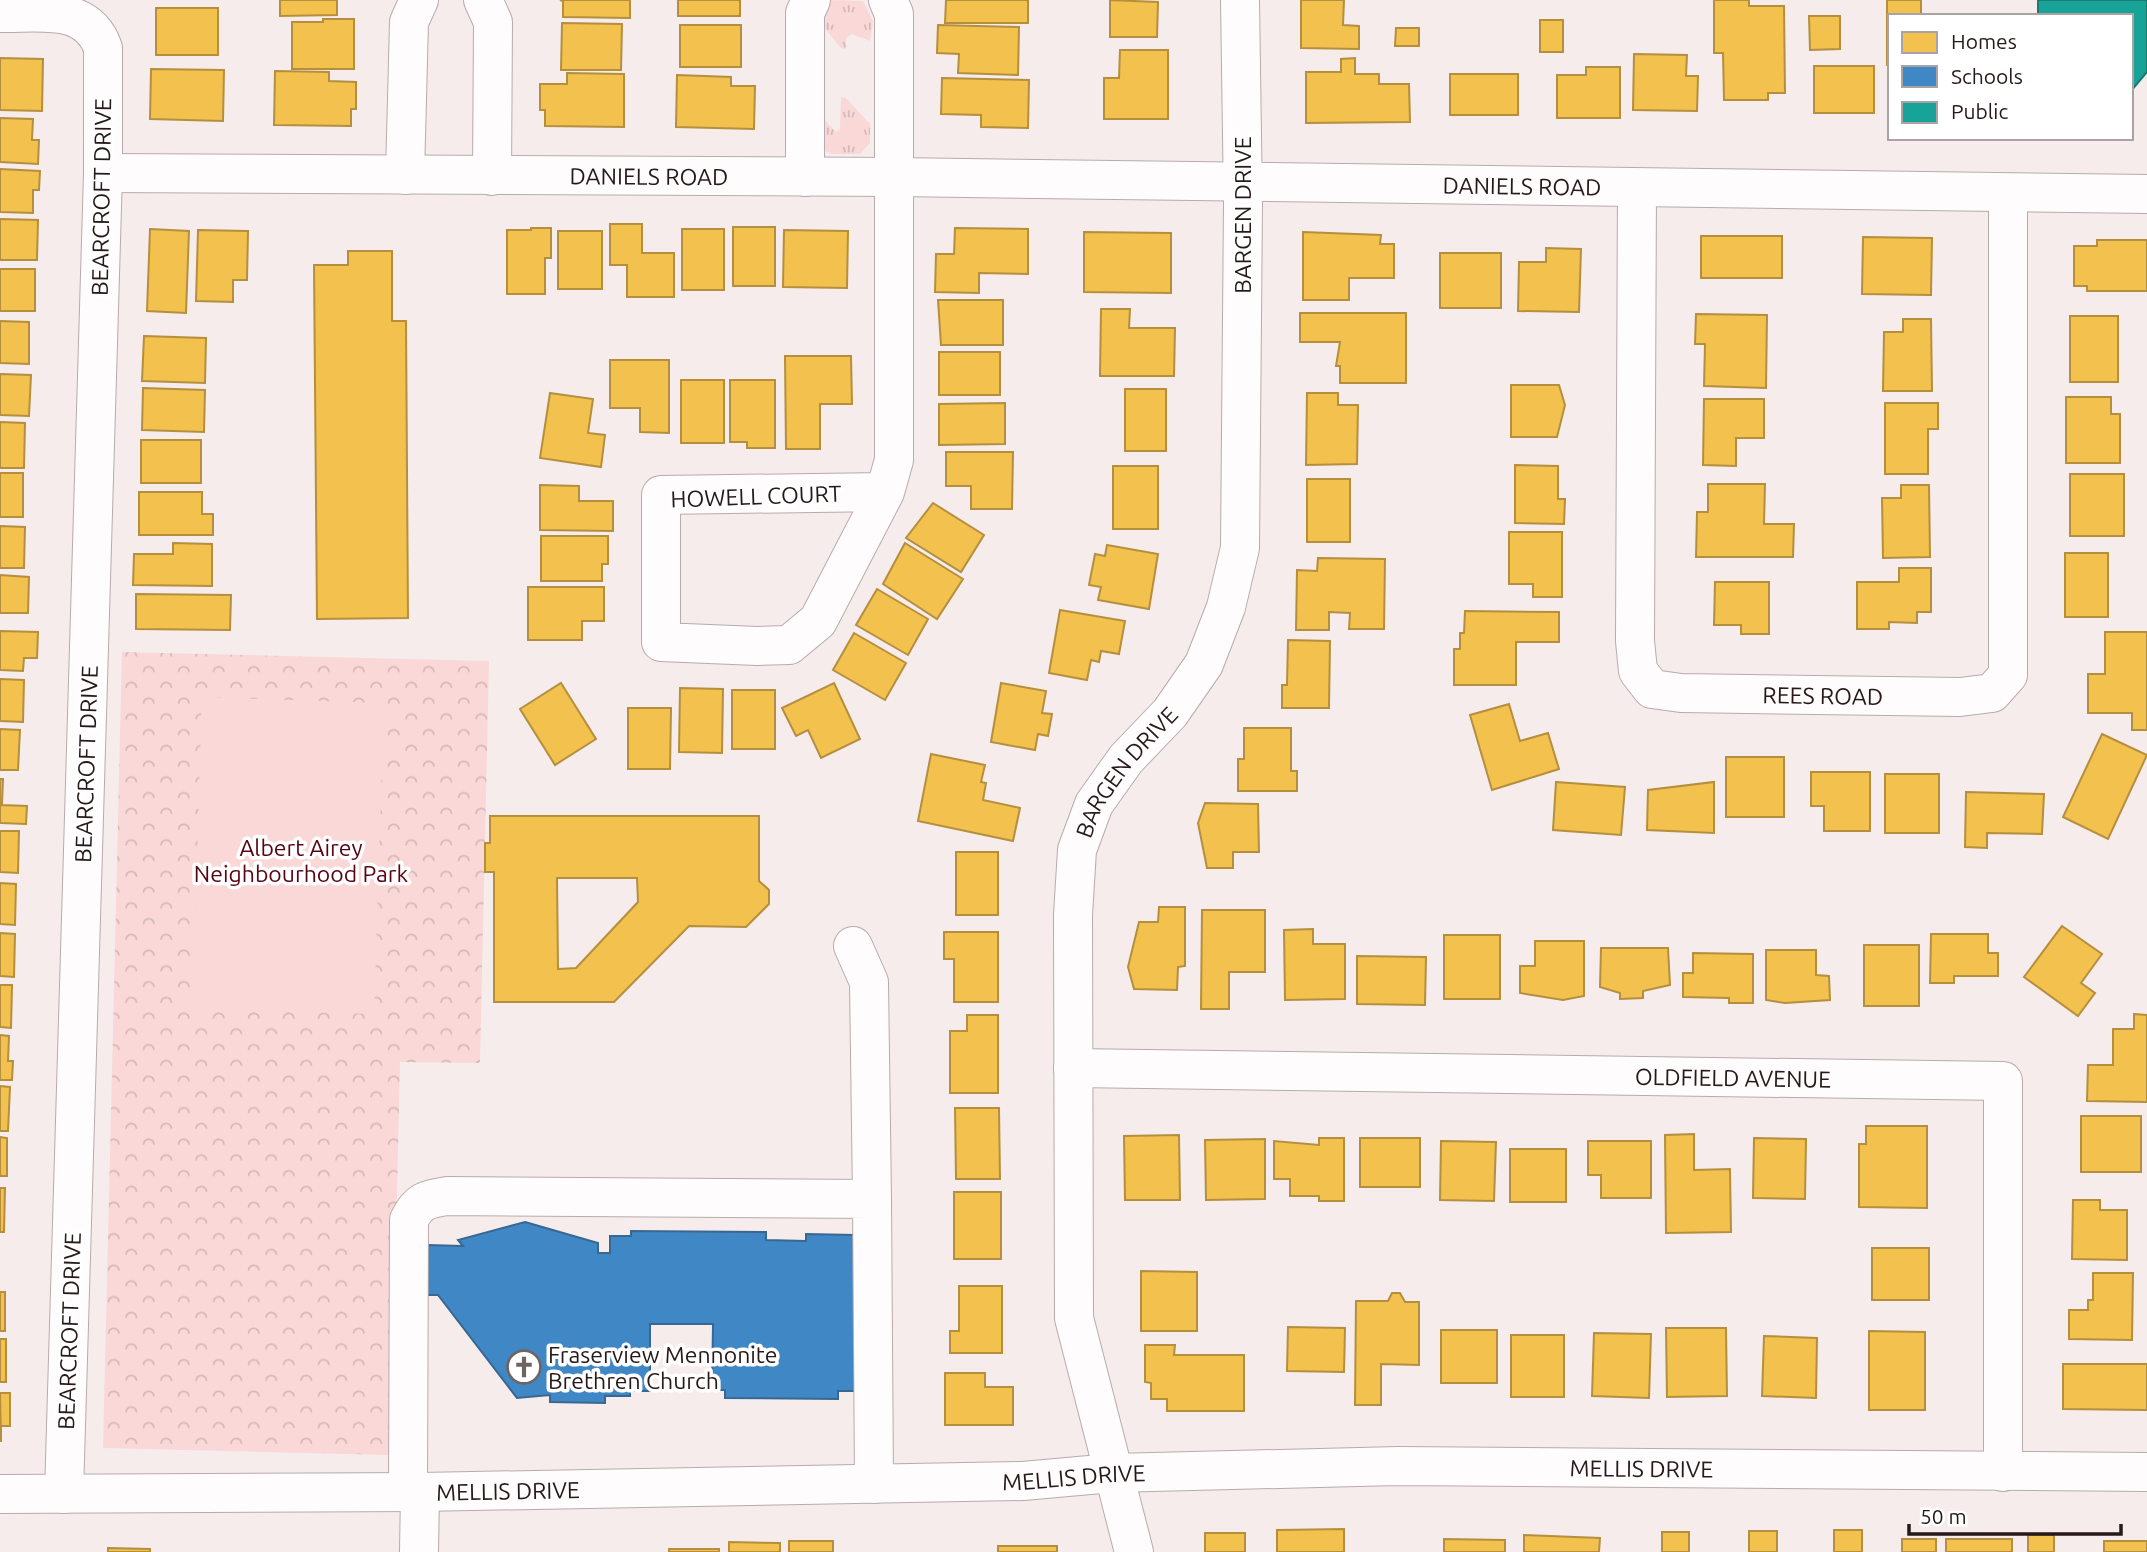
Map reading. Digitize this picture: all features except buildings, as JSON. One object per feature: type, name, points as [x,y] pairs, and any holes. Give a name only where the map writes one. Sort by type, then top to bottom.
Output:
[{"type":"street","points":[[405,175],[409,22],[419,0]]},
{"type":"street","points":[[483,0],[493,22],[492,176]]},
{"type":"street","points":[[805,177],[805,13],[811,0]]},
{"type":"street","points":[[888,0],[894,14],[896,177]]},
{"type":"street","name":"BARGEN DRIVE","points":[[1134,1552],[1074,1318],[1073,915],[1077,850],[1094,804],[1126,759],[1170,713],[1204,664],[1226,607],[1240,548],[1240,0]]},
{"type":"street","name":"BEARCROFT DRIVE","points":[[0,13],[61,14],[81,18],[99,34],[103,48],[103,173],[64,1494]]},
{"type":"street","name":"DANIELS ROAD","points":[[103,173],[896,177],[1242,184],[2147,194]]},
{"type":"street","name":"HOWELL COURT","points":[[885,492],[661,495],[661,642],[789,645],[818,621],[885,492],[894,460],[896,177]]},
{"type":"street","name":"REES ROAD","points":[[1637,188],[1635,641],[1638,671],[1652,688],[1681,693],[1960,697],[1992,693],[2008,675],[2008,193]]},
{"type":"street","points":[[853,946],[869,982],[874,1484]]},
{"type":"street","name":"OLDFIELD AVENUE","points":[[1073,1068],[2003,1082],[2003,1472]]},
{"type":"street","points":[[419,1552],[414,1492],[409,1220],[415,1206],[427,1199],[460,1196],[872,1199]]},
{"type":"street","name":"MELLIS DRIVE","points":[[0,1494],[414,1492],[874,1484],[1023,1481],[1112,1474],[1398,1466],[2147,1472]]},
{"type":"green space","points":[[825,0],[863,1],[873,22],[870,41],[852,34],[846,38],[846,49],[841,48],[816,18]]},
{"type":"green space","points":[[841,97],[846,98],[870,124],[870,143],[860,154],[832,154],[820,149],[820,115],[836,132],[840,129]]},
{"type":"green space","name":"Albert Airey Neighbourhood Park","points":[[122,652],[489,661],[480,1063],[400,1062],[391,1455],[103,1448]]},
{"type":"green space","points":[[202,697],[384,703],[374,1014],[192,1009]]},
{"type":"place","name":"Fraserview Mennonite Brethren Church","points":[[524,1367]]}]
